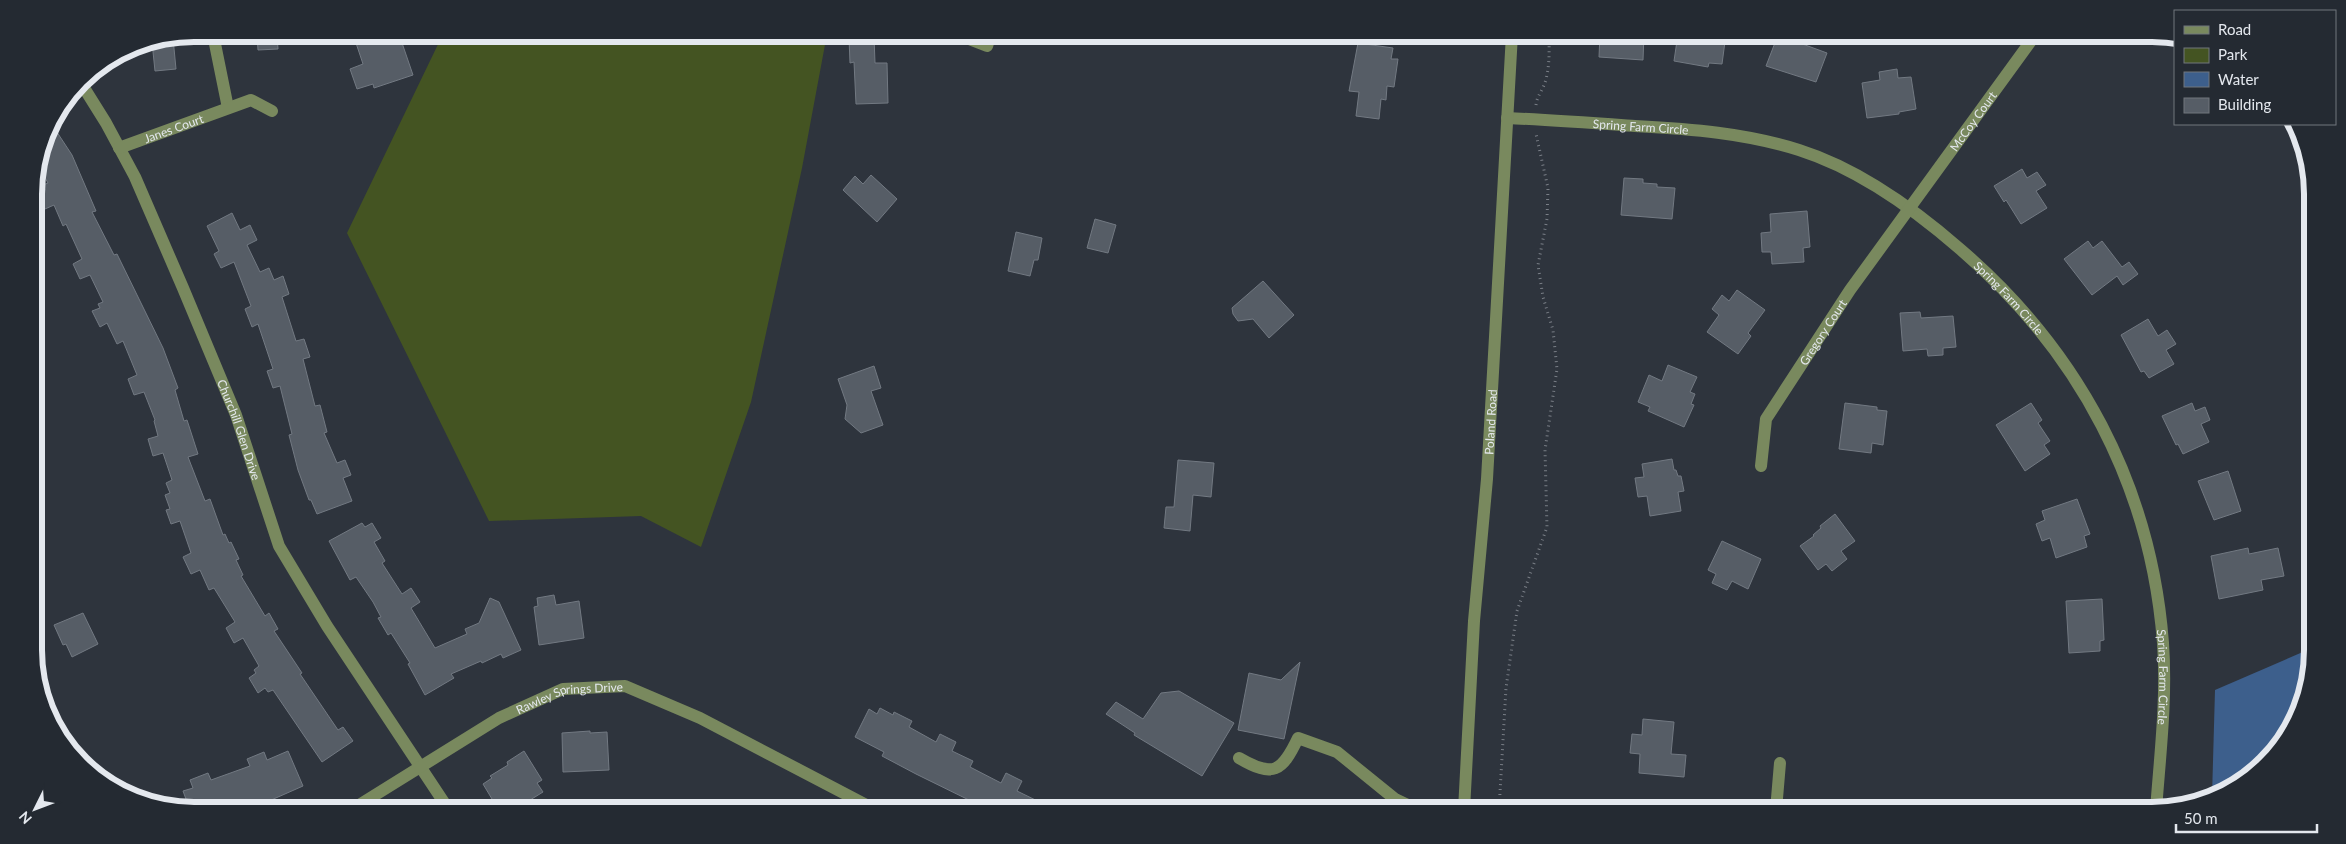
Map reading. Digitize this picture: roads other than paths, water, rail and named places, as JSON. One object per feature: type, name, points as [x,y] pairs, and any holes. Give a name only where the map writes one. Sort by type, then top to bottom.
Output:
[{"type":"street","name":"Poland Road","points":[[1464,801],[1474,621],[1488,470],[1512,42]]},
{"type":"street","name":"McCoy Court","points":[[1909,209],[2030,42]]},
{"type":"street","points":[[215,43],[228,108]]},
{"type":"street","points":[[978,43],[987,46],[988,43]]},
{"type":"street","name":"Churchill Glen Drive","points":[[85,89],[119,148],[138,186],[236,415],[279,546],[380,707],[421,765],[444,802]]},
{"type":"street","name":"Janes Court","points":[[119,148],[251,100],[272,111]]},
{"type":"street","name":"Spring Farm Circle","points":[[1507,118],[1717,131],[1757,138],[1802,151],[1846,169],[1876,186],[1909,209],[1988,273],[2022,308],[2053,346],[2080,386],[2121,464],[2138,510],[2158,596],[2163,644],[2164,693],[2157,801]]},
{"type":"street","name":"Gregory Court","points":[[1761,466],[1766,420],[1850,290],[1909,209]]},
{"type":"street","name":"Rawley Springs Drive","points":[[364,802],[499,718],[563,689],[625,686],[700,718],[860,802]]},
{"type":"street","points":[[1239,758],[1256,768],[1274,770],[1288,760],[1298,738],[1337,752],[1400,801]]},
{"type":"street","points":[[1777,801],[1780,763]]},
{"type":"water","points":[[2304,652],[2301,679],[2292,708],[2283,726],[2259,757],[2228,781],[2212,788],[2215,690]]}]
